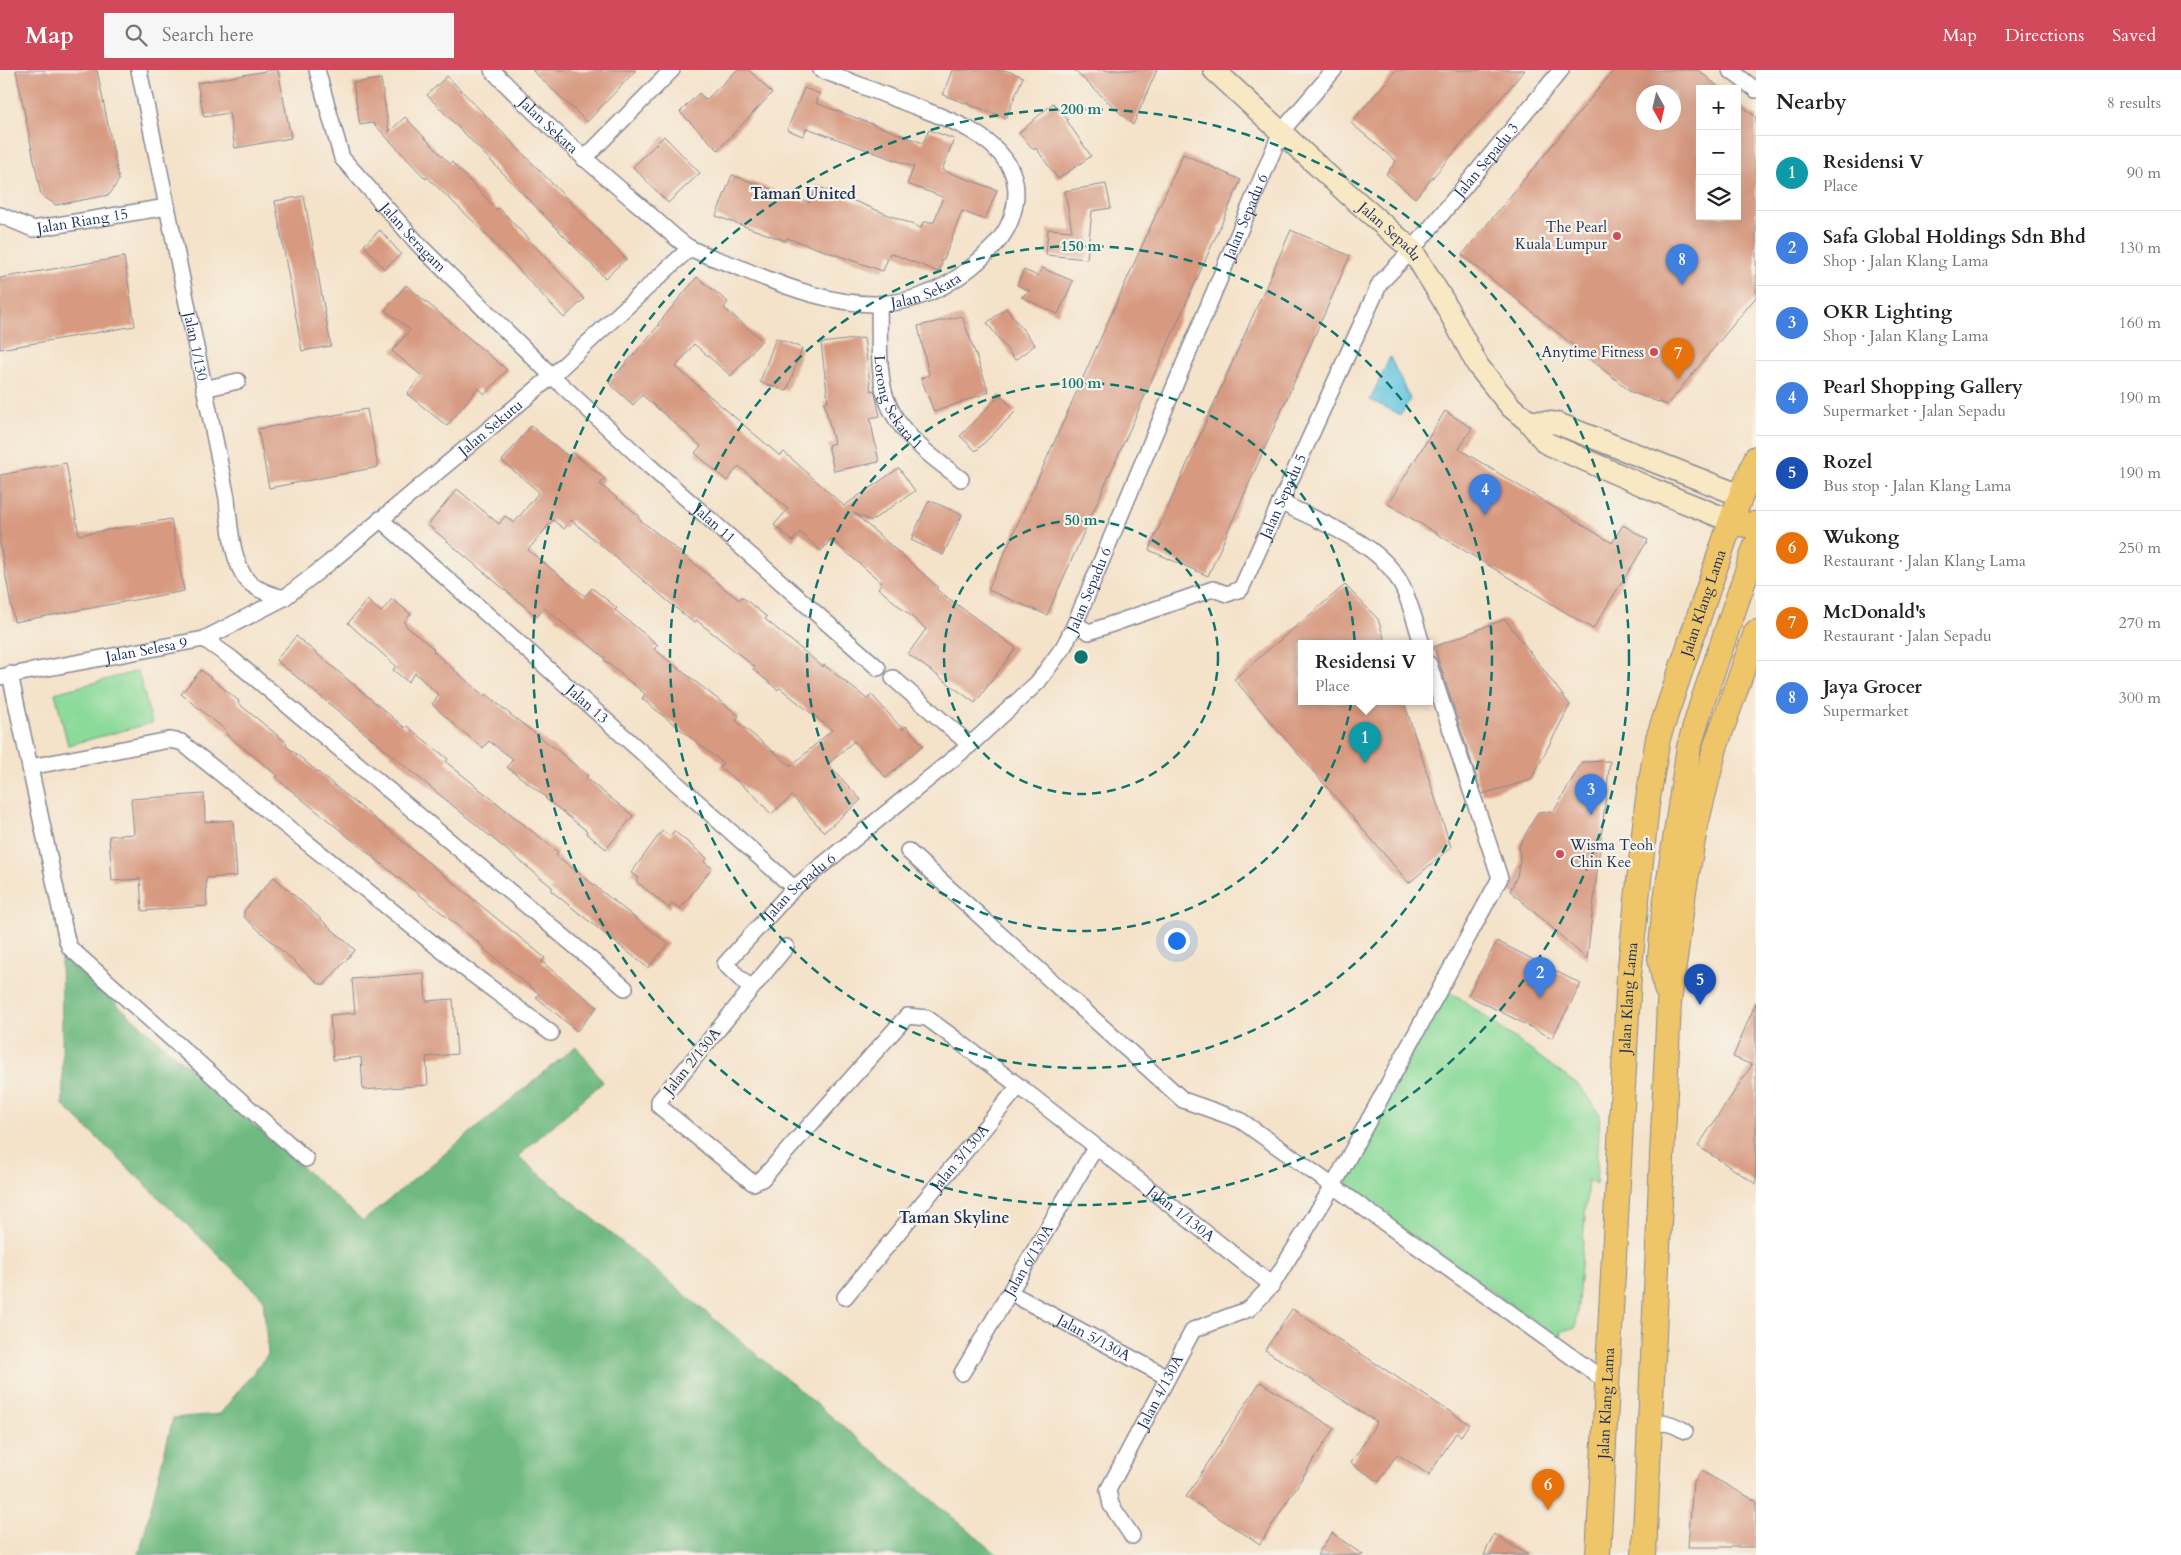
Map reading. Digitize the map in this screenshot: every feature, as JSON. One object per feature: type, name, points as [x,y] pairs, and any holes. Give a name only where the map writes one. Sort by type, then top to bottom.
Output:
[{"type":"main road","name":"Jalan Klang Lama","points":[[1598,1555],[1629,975],[1647,805],[1658,738],[1731,522],[1749,502],[1756,458]]},
{"type":"main road","points":[[1731,522],[1745,525],[1756,524]]},
{"type":"main road","points":[[1669,1003],[1660,958],[1663,922],[1689,747],[1702,703],[1756,545]]},
{"type":"main road","points":[[1644,1555],[1669,1003],[1684,891],[1697,820],[1715,748],[1756,632]]},
{"type":"street","name":"Jalan 1/130","points":[[139,70],[227,498],[231,542],[242,570],[252,585],[265,593],[284,598]]},
{"type":"street","name":"Jalan Seragam","points":[[317,70],[342,158],[420,246],[552,376]]},
{"type":"street","name":"Jalan Sekata","points":[[492,70],[584,159],[690,248],[810,295],[846,302],[879,305],[902,301],[951,283],[970,270],[998,242],[1010,220],[1017,198],[1015,177],[1008,163],[983,138],[962,125],[821,70]]},
{"type":"street","name":"Jalan Sekata","points":[[584,159],[672,70]]},
{"type":"street","name":"Jalan Sepadu","points":[[1214,70],[1412,250],[1443,300],[1478,366],[1511,407],[1546,442],[1731,522]]},
{"type":"street","name":"Jalan Sepadu 6","points":[[751,989],[725,964],[794,888],[970,744],[1038,682],[1064,646],[1075,624],[1281,132],[1334,70]]},
{"type":"street","name":"Jalan Sepadu 3","points":[[1412,250],[1561,70]]},
{"type":"street","points":[[1730,70],[1756,90]]},
{"type":"street","name":"Jalan Riang 15","points":[[0,215],[33,229],[167,207]]},
{"type":"street","name":"Jalan Sekutu","points":[[284,598],[329,563],[552,376],[690,248]]},
{"type":"street","name":"Jalan Sepadu 5","points":[[1075,624],[1089,632],[1213,589],[1227,594],[1241,590],[1380,282],[1412,250]]},
{"type":"street","name":"Lorong Sekata 1","points":[[879,305],[882,372],[886,398],[902,427],[926,453],[961,478]]},
{"type":"street","name":"Jalan 11","points":[[552,376],[646,463],[878,668]]},
{"type":"street","points":[[204,389],[238,380]]},
{"type":"street","points":[[1528,422],[1556,423],[1749,502]]},
{"type":"street","points":[[1280,502],[1364,544],[1389,564],[1403,586],[1421,640]]},
{"type":"street","name":"Jalan 13","points":[[380,519],[794,888]]},
{"type":"street","name":"Jalan Selesa 9","points":[[5,675],[204,638],[284,598]]},
{"type":"street","points":[[204,638],[231,658],[625,988]]},
{"type":"street","points":[[5,675],[30,767],[70,948],[306,1159]]},
{"type":"street","points":[[1272,1285],[1333,1186],[1500,878],[1433,676]]},
{"type":"street","points":[[893,678],[970,744]]},
{"type":"street","points":[[30,767],[169,740],[181,742],[460,965],[551,1033]]},
{"type":"street","points":[[908,851],[1183,1100],[1240,1120],[1607,1382]]},
{"type":"street","name":"Jalan 2/130A","points":[[753,1183],[658,1106],[659,1101],[786,947]]},
{"type":"street","name":"Jalan 1/130A","points":[[753,1183],[762,1179],[907,1016],[927,1018],[1018,1086],[1272,1285]]},
{"type":"street","name":"Jalan 3/130A","points":[[844,1297],[1018,1086]]},
{"type":"street","name":"Jalan 6/130A","points":[[962,1373],[1095,1148]]},
{"type":"street","name":"Jalan 4/130A","points":[[1132,1536],[1111,1505],[1108,1490],[1193,1330],[1249,1309],[1272,1285]]},
{"type":"street","name":"Jalan 5/130A","points":[[1020,1298],[1167,1377]]},
{"type":"street","points":[[1650,1428],[1659,1423],[1666,1423],[1685,1432]]},
{"type":"green space","points":[[138,671],[152,723],[68,745],[55,693]]},
{"type":"green space","points":[[61,955],[363,1221],[576,1046],[603,1082],[518,1156],[998,1555],[139,1555],[173,1418],[220,1414],[268,1354],[263,1298],[63,1105]]},
{"type":"green space","points":[[1445,990],[1460,998],[1580,1087],[1600,1114],[1596,1185],[1588,1180],[1576,1327],[1562,1331],[1560,1339],[1343,1187]]},
{"type":"water","points":[[1390,357],[1410,399],[1401,415],[1370,400]]},
{"type":"building","points":[[16,70],[97,70],[119,180],[109,195],[56,205],[41,195]]},
{"type":"building","points":[[278,70],[291,138],[235,148],[229,113],[204,117],[197,83]]},
{"type":"building","points":[[532,70],[636,70],[587,122]]},
{"type":"building","points":[[737,70],[749,70],[772,93],[718,150],[680,112],[699,93],[706,100]]},
{"type":"building","points":[[952,70],[1005,70],[1023,77],[1006,118],[943,95]]},
{"type":"building","points":[[1074,70],[1157,70],[1133,125]]},
{"type":"building","points":[[1396,70],[1525,70],[1415,198],[1386,174],[1396,161],[1351,123]]},
{"type":"building","name":"The Pearl Kuala Lumpur","points":[[1614,70],[1698,70],[1716,85],[1696,85],[1696,220],[1741,220],[1741,105],[1756,117],[1756,297],[1667,405],[1631,392],[1462,255]]},
{"type":"building","points":[[447,76],[626,259],[605,278],[427,95]]},
{"type":"building","points":[[381,79],[389,132],[405,117],[450,164],[452,162],[497,210],[499,208],[584,299],[564,318],[474,222],[427,177],[426,179],[373,123],[360,125],[353,83]]},
{"type":"building","points":[[804,88],[820,94],[816,103],[923,143],[929,130],[954,139],[942,170],[997,190],[985,220],[962,211],[944,259],[941,260],[939,272],[890,253],[883,271],[787,238],[786,241],[716,216],[732,175],[810,203],[817,186],[921,228],[923,222],[934,222],[943,197],[907,184],[914,167],[807,128],[803,136],[787,130]]},
{"type":"building","points":[[1053,103],[1068,120],[1091,156],[1058,179],[1036,148],[1034,150],[1019,133]]},
{"type":"building","points":[[664,136],[700,173],[668,203],[633,167]]},
{"type":"building","points":[[1183,154],[1241,180],[1047,615],[988,590]]},
{"type":"building","points":[[1106,184],[1111,208],[1092,211],[1087,259],[1046,255],[1048,229],[1072,231],[1065,191]]},
{"type":"building","points":[[304,196],[331,346],[302,351],[275,201]]},
{"type":"building","points":[[380,230],[401,254],[384,269],[364,245]]},
{"type":"building","points":[[1291,230],[1350,256],[1208,576],[1149,550]]},
{"type":"building","points":[[124,257],[135,326],[0,349],[0,278]]},
{"type":"building","points":[[1042,268],[1073,281],[1058,314],[1021,297],[1030,291],[1017,285],[1024,270],[1038,276]]},
{"type":"building","points":[[697,277],[728,302],[724,308],[762,340],[731,376],[694,344],[676,367],[780,456],[784,452],[844,506],[899,468],[915,491],[871,521],[854,513],[938,587],[936,589],[1016,648],[975,703],[908,654],[926,629],[878,588],[882,583],[831,539],[821,551],[800,532],[793,541],[774,525],[788,509],[739,466],[727,481],[695,453],[701,446],[642,395],[633,405],[609,383]]},
{"type":"building","points":[[406,285],[507,370],[485,394],[478,388],[447,426],[407,394],[422,376],[392,351],[410,330],[385,310]]},
{"type":"building","points":[[1006,308],[1035,345],[1015,360],[987,323]]},
{"type":"building","points":[[962,316],[989,392],[934,412],[921,378],[929,375],[918,326]]},
{"type":"building","points":[[776,338],[802,348],[787,391],[760,382]]},
{"type":"building","points":[[864,338],[871,391],[874,390],[880,416],[870,418],[879,462],[834,471],[828,445],[834,443],[824,402],[828,401],[821,343]]},
{"type":"building","points":[[1000,395],[1016,411],[976,451],[960,436]]},
{"type":"building","points":[[367,409],[378,467],[269,488],[258,429]]},
{"type":"building","points":[[1445,411],[1472,428],[1459,449],[1612,543],[1623,525],[1648,540],[1593,629],[1388,504]]},
{"type":"building","points":[[531,426],[569,457],[572,452],[605,479],[600,484],[639,516],[638,518],[739,600],[742,597],[767,617],[765,619],[823,667],[824,665],[867,699],[872,695],[903,730],[906,726],[923,745],[886,778],[854,741],[828,764],[861,800],[824,832],[792,796],[771,814],[754,795],[720,767],[723,763],[642,699],[645,694],[604,660],[605,658],[544,608],[537,617],[428,525],[457,489],[499,524],[505,516],[514,523],[539,492],[502,461]],"holes":[[[553,520],[564,529],[571,520],[694,623],[696,620],[755,667],[753,669],[778,690],[780,688],[832,730],[791,766],[735,720],[739,716],[654,649],[658,645],[615,610],[617,608],[592,588],[585,596],[528,550]]]},
{"type":"building","points":[[66,463],[79,535],[171,519],[184,591],[14,622],[0,543],[0,475]]},
{"type":"building","points":[[929,500],[962,515],[943,555],[911,540]]},
{"type":"building","points":[[1345,585],[1378,619],[1385,640],[1298,640],[1298,705],[1405,705],[1451,847],[1409,883],[1234,679]]},
{"type":"building","points":[[392,599],[411,614],[404,622],[407,627],[434,649],[433,651],[484,696],[486,694],[557,750],[588,776],[586,778],[633,816],[606,849],[546,797],[507,767],[513,759],[489,741],[483,748],[432,704],[439,695],[415,673],[408,682],[393,670],[396,666],[348,623],[367,600],[381,612]]},
{"type":"building","points":[[1505,619],[1570,705],[1531,780],[1482,794],[1434,647]]},
{"type":"building","points":[[296,636],[405,728],[407,726],[448,759],[446,762],[558,852],[556,855],[668,944],[648,968],[550,890],[553,888],[276,660]]},
{"type":"building","points":[[201,670],[287,743],[285,745],[545,958],[542,962],[597,1007],[577,1031],[536,997],[539,994],[485,948],[276,778],[278,776],[181,694]]},
{"type":"building","name":"Wisma Teoh Chin Kee","points":[[1610,761],[1587,959],[1510,891],[1517,876],[1520,861],[1519,846],[1538,812],[1554,811],[1582,762]]},
{"type":"building","points":[[204,794],[205,822],[233,820],[237,876],[206,878],[207,906],[142,911],[140,879],[112,881],[109,836],[134,834],[131,799]]},
{"type":"building","points":[[662,831],[670,836],[674,831],[707,858],[704,862],[712,868],[680,909],[672,903],[669,908],[636,881],[639,878],[631,873]]},
{"type":"building","points":[[274,877],[355,950],[325,984],[319,984],[244,917],[244,911]]},
{"type":"building","points":[[1497,941],[1581,984],[1552,1038],[1468,995]]},
{"type":"building","points":[[424,973],[426,1001],[453,999],[457,1054],[426,1057],[428,1085],[363,1090],[361,1057],[333,1060],[330,1015],[355,1013],[352,979]]},
{"type":"building","points":[[1756,1002],[1756,1184],[1698,1146],[1752,1065],[1733,1057]]},
{"type":"building","points":[[1292,1309],[1469,1424],[1461,1436],[1456,1433],[1429,1475],[1397,1454],[1379,1482],[1351,1463],[1377,1422],[1265,1350]]},
{"type":"building","points":[[1260,1382],[1334,1428],[1260,1544],[1186,1497]]},
{"type":"building","points":[[1701,1471],[1756,1501],[1756,1547],[1688,1547],[1693,1483]]},
{"type":"building","points":[[1332,1533],[1363,1555],[1317,1555]]},
{"type":"building","points":[[1494,1534],[1528,1555],[1484,1555]]},
{"type":"place","name":"The Pearl Kuala Lumpur","points":[[1617,236]]},
{"type":"place","name":"Jaya Grocer","points":[[1682,285]]},
{"type":"place","name":"Anytime Fitness","points":[[1654,352]]},
{"type":"place","name":"McDonald's","points":[[1678,379]]},
{"type":"place","name":"Pearl Shopping Gallery","points":[[1485,515]]},
{"type":"place","name":"Residensi V","points":[[1365,763]]},
{"type":"place","name":"OKR Lighting","points":[[1591,815]]},
{"type":"place","name":"Wisma Teoh Chin Kee","points":[[1560,854]]},
{"type":"place","name":"Safa Global Holdings Sdn Bhd","points":[[1540,998]]},
{"type":"place","name":"Rozel","points":[[1700,1005]]},
{"type":"place","name":"Wukong","points":[[1548,1510]]},
{"type":"district","name":"Taman United","points":[[803,193]]},
{"type":"district","name":"Taman Skyline","points":[[954,1217]]}]
